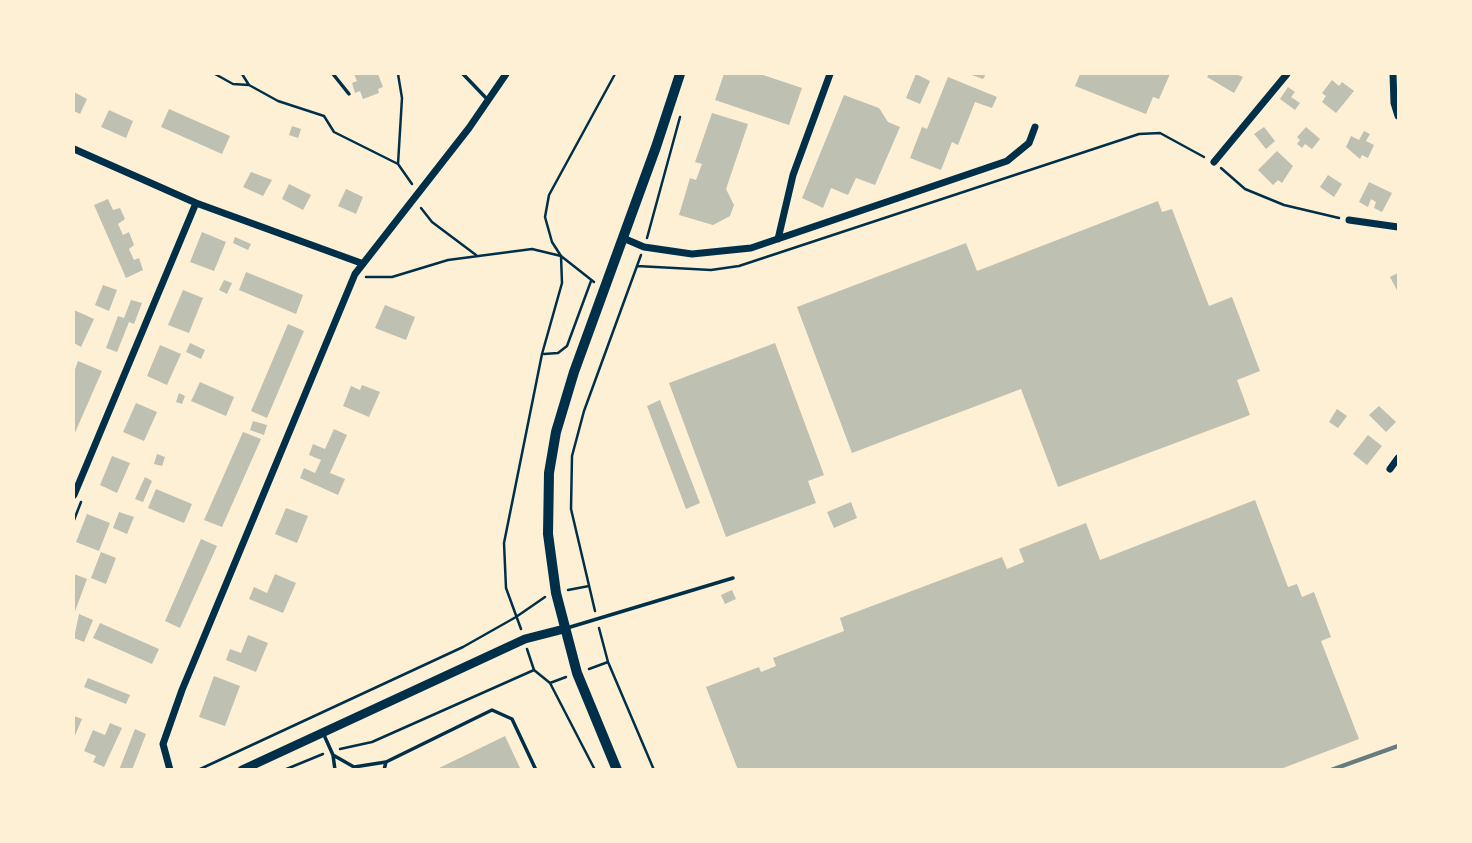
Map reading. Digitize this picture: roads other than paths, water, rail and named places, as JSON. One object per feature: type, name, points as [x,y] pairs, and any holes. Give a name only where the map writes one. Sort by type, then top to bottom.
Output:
[{"type":"main road","points":[[617,769],[577,673],[564,629],[548,534],[549,473],[556,432],[574,372],[680,74]]},
{"type":"street","points":[[170,769],[163,744],[182,690],[355,274],[506,74]]},
{"type":"street","points":[[778,239],[793,174],[830,74]]},
{"type":"street","points":[[1214,162],[1287,74]]},
{"type":"street","points":[[1394,74],[1394,103],[1398,116]]},
{"type":"street","points":[[623,238],[644,247],[692,254],[724,253],[778,239],[1007,161],[1029,143],[1035,127]]},
{"type":"street","points":[[74,149],[197,203],[361,263]]},
{"type":"street","points":[[74,495],[197,203]]},
{"type":"street","points":[[1349,220],[1398,227]]},
{"type":"street","points":[[1390,469],[1398,458]]},
{"type":"street","points":[[242,769],[525,639],[564,629]]},
{"type":"lane","points":[[333,74],[349,94]]},
{"type":"lane","points":[[463,74],[488,100]]},
{"type":"lane","points":[[564,629],[733,578]]},
{"type":"lane","points":[[332,753],[354,767],[386,762],[492,710],[512,719],[536,769]]},
{"type":"lane","points":[[323,733],[332,753],[334,769]]},
{"type":"lane","points":[[384,769],[386,762]]},
{"type":"railway","points":[[1331,770],[1398,746]]}]
